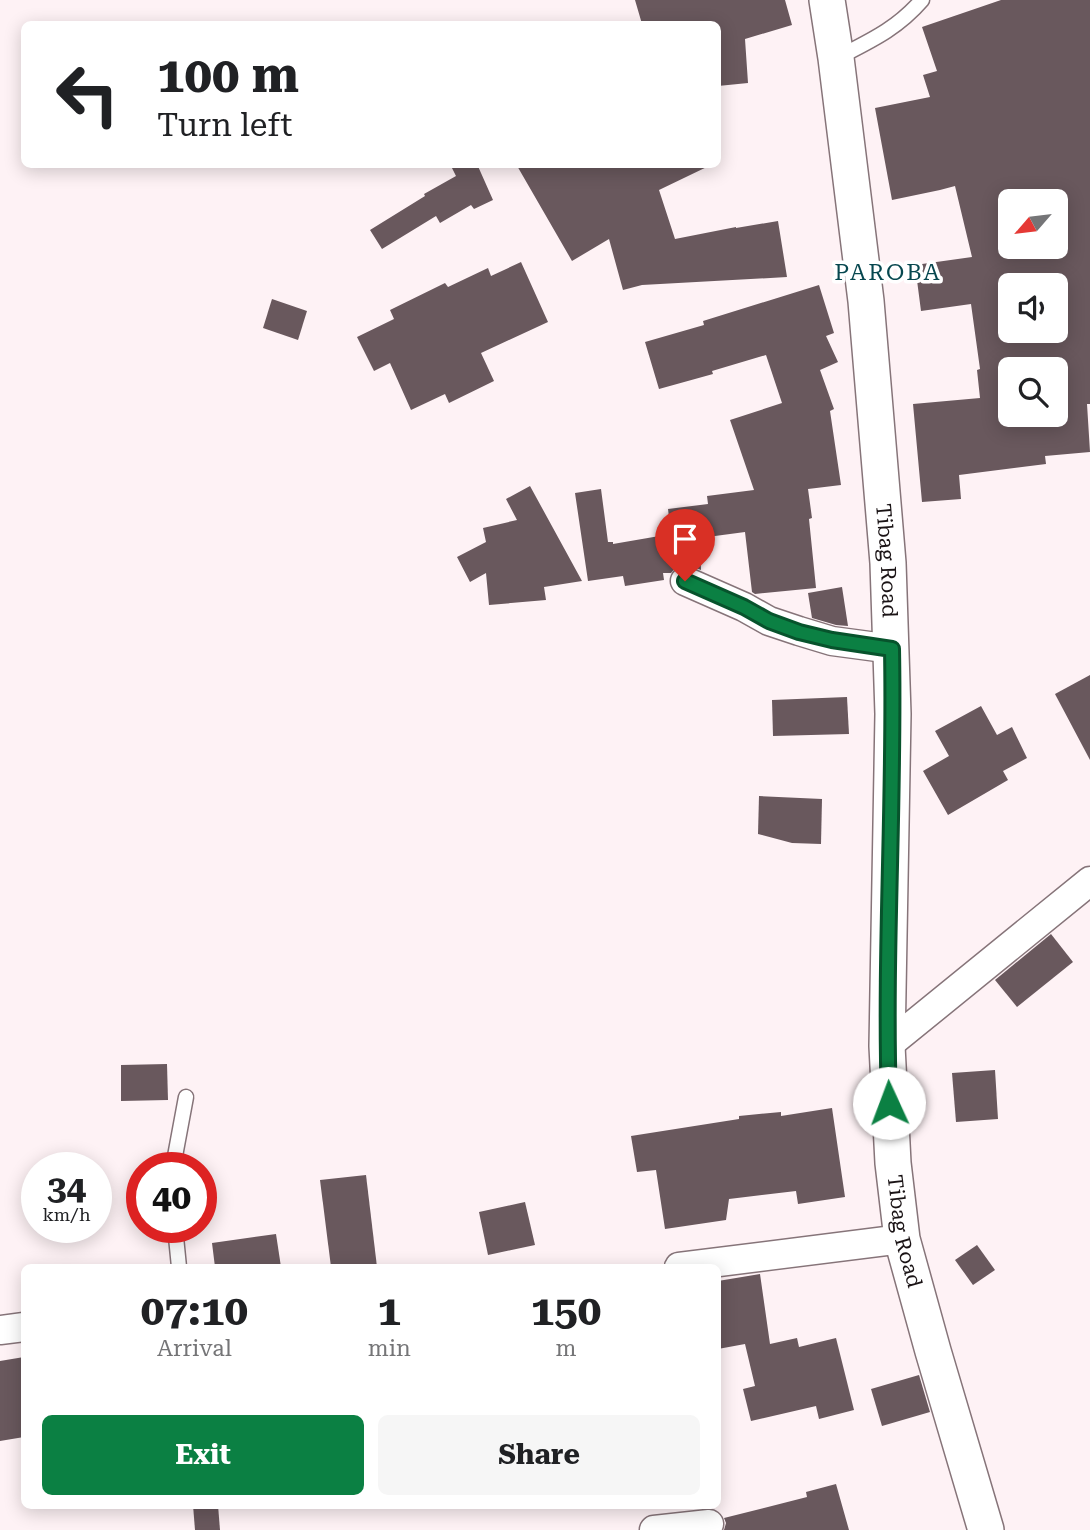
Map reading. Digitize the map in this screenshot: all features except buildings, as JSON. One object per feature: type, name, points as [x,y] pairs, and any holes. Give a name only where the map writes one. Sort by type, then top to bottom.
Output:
[{"type":"street","name":"Tibag Road","points":[[827,0],[866,301],[888,563],[893,728],[887,1046],[893,1163],[902,1239],[986,1530]]},
{"type":"street","points":[[685,581],[769,621],[799,632],[892,649]]},
{"type":"street","points":[[887,1046],[1090,881]]},
{"type":"street","points":[[702,1264],[902,1239]]},
{"type":"street","points":[[0,1330],[21,1327]]},
{"type":"street","points":[[654,1530],[708,1520]]},
{"type":"lane","points":[[836,58],[878,38],[898,24],[922,0]]},
{"type":"lane","points":[[176,1152],[186,1097]]},
{"type":"lane","points":[[176,1243],[178,1264]]},
{"type":"district","name":"PAROBA","points":[[888,272]]},
{"type":"route","points":[[685,581],[769,621],[799,632],[892,649],[887,1046],[889,1103]]}]
